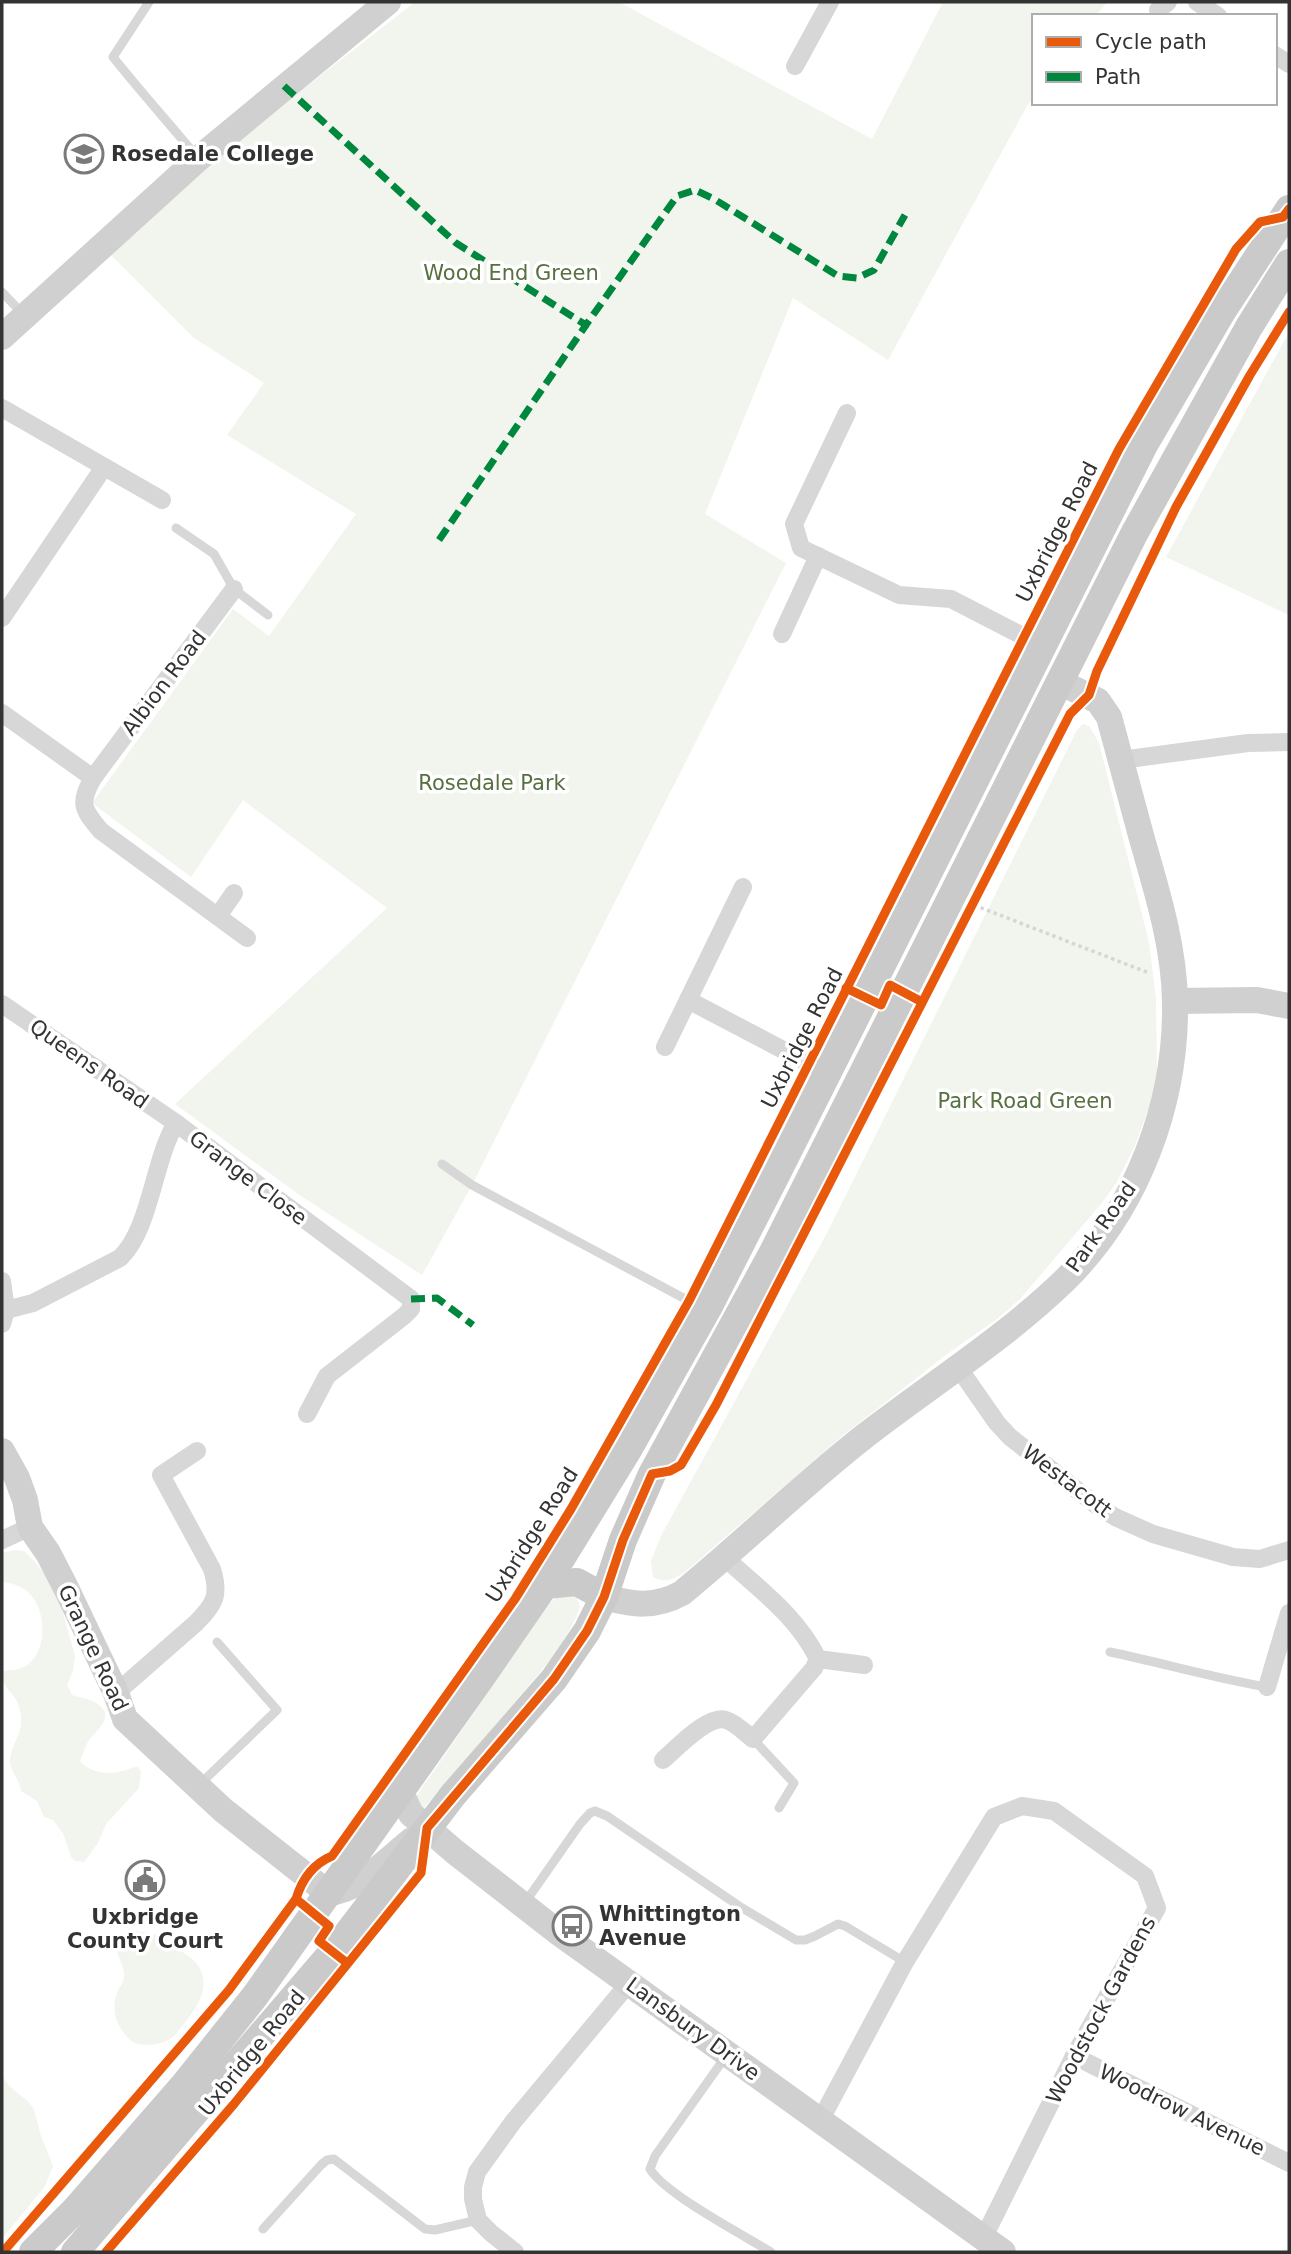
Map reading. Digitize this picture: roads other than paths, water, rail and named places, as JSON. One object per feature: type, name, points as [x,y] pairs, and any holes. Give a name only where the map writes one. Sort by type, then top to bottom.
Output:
[{"type":"main road","name":"Uxbridge Road","points":[[33,2252],[75,2210],[192,2075],[255,1996],[544,1585],[628,1450],[708,1308],[1144,445],[1188,367],[1289,209]]},
{"type":"main road","name":"Uxbridge Road","points":[[75,2252],[333,1952],[427,1828],[554,1679],[587,1631],[604,1597],[623,1540],[652,1474],[772,1254],[1170,465],[1289,263]]},
{"type":"main road","name":"Uxbridge Road","points":[[544,1585],[578,1582],[604,1597]]},
{"type":"street","points":[[2,337],[198,159],[387,2]]},
{"type":"street","points":[[795,66],[830,2]]},
{"type":"street","points":[[1198,2],[1215,14]]},
{"type":"street","points":[[2,408],[162,500]]},
{"type":"street","points":[[847,413],[794,524],[801,548],[900,595],[951,599],[1042,646]]},
{"type":"street","points":[[2,618],[104,467]]},
{"type":"street","points":[[782,635],[818,556]]},
{"type":"street","name":"Albion Road","points":[[234,589],[93,778],[83,796],[87,816],[101,831],[247,938]]},
{"type":"street","name":"Park Road","points":[[604,1597],[627,1603],[667,1601],[682,1593],[861,1439],[1029,1312],[1066,1278],[1093,1247],[1127,1196],[1146,1157],[1163,1107],[1171,1061],[1175,992],[1160,904],[1109,717],[1105,708],[1089,695],[1060,681]]},
{"type":"street","points":[[2,713],[93,778]]},
{"type":"street","points":[[1121,760],[1248,743],[1289,742]]},
{"type":"street","points":[[665,1047],[743,887]]},
{"type":"street","points":[[218,916],[234,893]]},
{"type":"street","points":[[1175,992],[1289,1006]]},
{"type":"street","points":[[688,1000],[828,1071]]},
{"type":"street","name":"Queens Road","points":[[2,1004],[176,1123]]},
{"type":"street","name":"Grange Close","points":[[4,1317],[120,1258],[126,1252],[137,1233],[165,1145],[176,1123],[411,1299],[411,1308],[404,1316],[327,1376],[307,1414]]},
{"type":"street","points":[[2,1281],[4,1317]]},
{"type":"street","name":"Westacott","points":[[958,1367],[1010,1437],[1096,1506],[1115,1517],[1153,1534],[1233,1557],[1260,1559],[1289,1551]]},
{"type":"street","name":"Grange Road","points":[[2,1451],[17,1478],[30,1527],[48,1553],[116,1693],[125,1719],[223,1810],[328,1893]]},
{"type":"street","points":[[116,1693],[196,1623],[216,1598],[216,1581],[212,1569],[161,1475],[197,1451]]},
{"type":"street","points":[[2,1540],[30,1527]]},
{"type":"street","points":[[724,1558],[788,1613],[801,1629],[818,1659]]},
{"type":"street","points":[[1267,1687],[1289,1613]]},
{"type":"street","points":[[818,1659],[864,1665]]},
{"type":"street","points":[[663,1760],[702,1727],[722,1719],[728,1720],[753,1739],[814,1668],[818,1659]]},
{"type":"street","name":"Lansbury Drive","points":[[402,1789],[406,1807],[411,1814],[523,1905],[993,2245]]},
{"type":"street","name":"Woodstock Gardens","points":[[820,2121],[905,1962],[994,1816],[1022,1806],[1054,1811],[1145,1876],[1157,1908],[1074,2056],[993,2245]]},
{"type":"street","points":[[328,1893],[348,1888],[366,1877],[427,1828]]},
{"type":"street","points":[[515,2252],[478,2220],[473,2199],[477,2172],[487,2156],[629,1983]]},
{"type":"street","name":"Woodrow Avenue","points":[[1074,2056],[1289,2163]]},
{"type":"lane","points":[[149,2],[113,57],[198,159]]},
{"type":"lane","points":[[2,292],[25,316]]},
{"type":"lane","points":[[176,528],[214,554],[234,589],[268,615]]},
{"type":"lane","points":[[442,1164],[472,1185],[689,1301],[708,1308]]},
{"type":"lane","points":[[198,1786],[277,1710],[217,1642]]},
{"type":"lane","points":[[1110,1653],[1212,1674],[1233,1682],[1267,1687]]},
{"type":"lane","points":[[753,1739],[794,1783],[779,1808]]},
{"type":"lane","points":[[523,1905],[580,1824],[595,1811],[607,1816],[785,1935],[804,1940],[838,1924],[905,1962]]},
{"type":"lane","points":[[727,2054],[655,2156],[650,2169],[663,2183],[695,2205],[771,2252]]},
{"type":"lane","points":[[263,2229],[327,2160],[334,2160],[430,2231],[478,2220]]},
{"type":"place","name":"Rosedale College","points":[[84,154]]},
{"type":"place","name":"Uxbridge County Court","points":[[145,1880]]},
{"type":"place","name":"Whittington Avenue","points":[[572,1926]]},
{"type":"park label","name":"Wood End Green","points":[[511,273]]},
{"type":"park label","name":"Rosedale Park","points":[[492,783]]},
{"type":"park label","name":"Park Road Green","points":[[1025,1101]]}]
